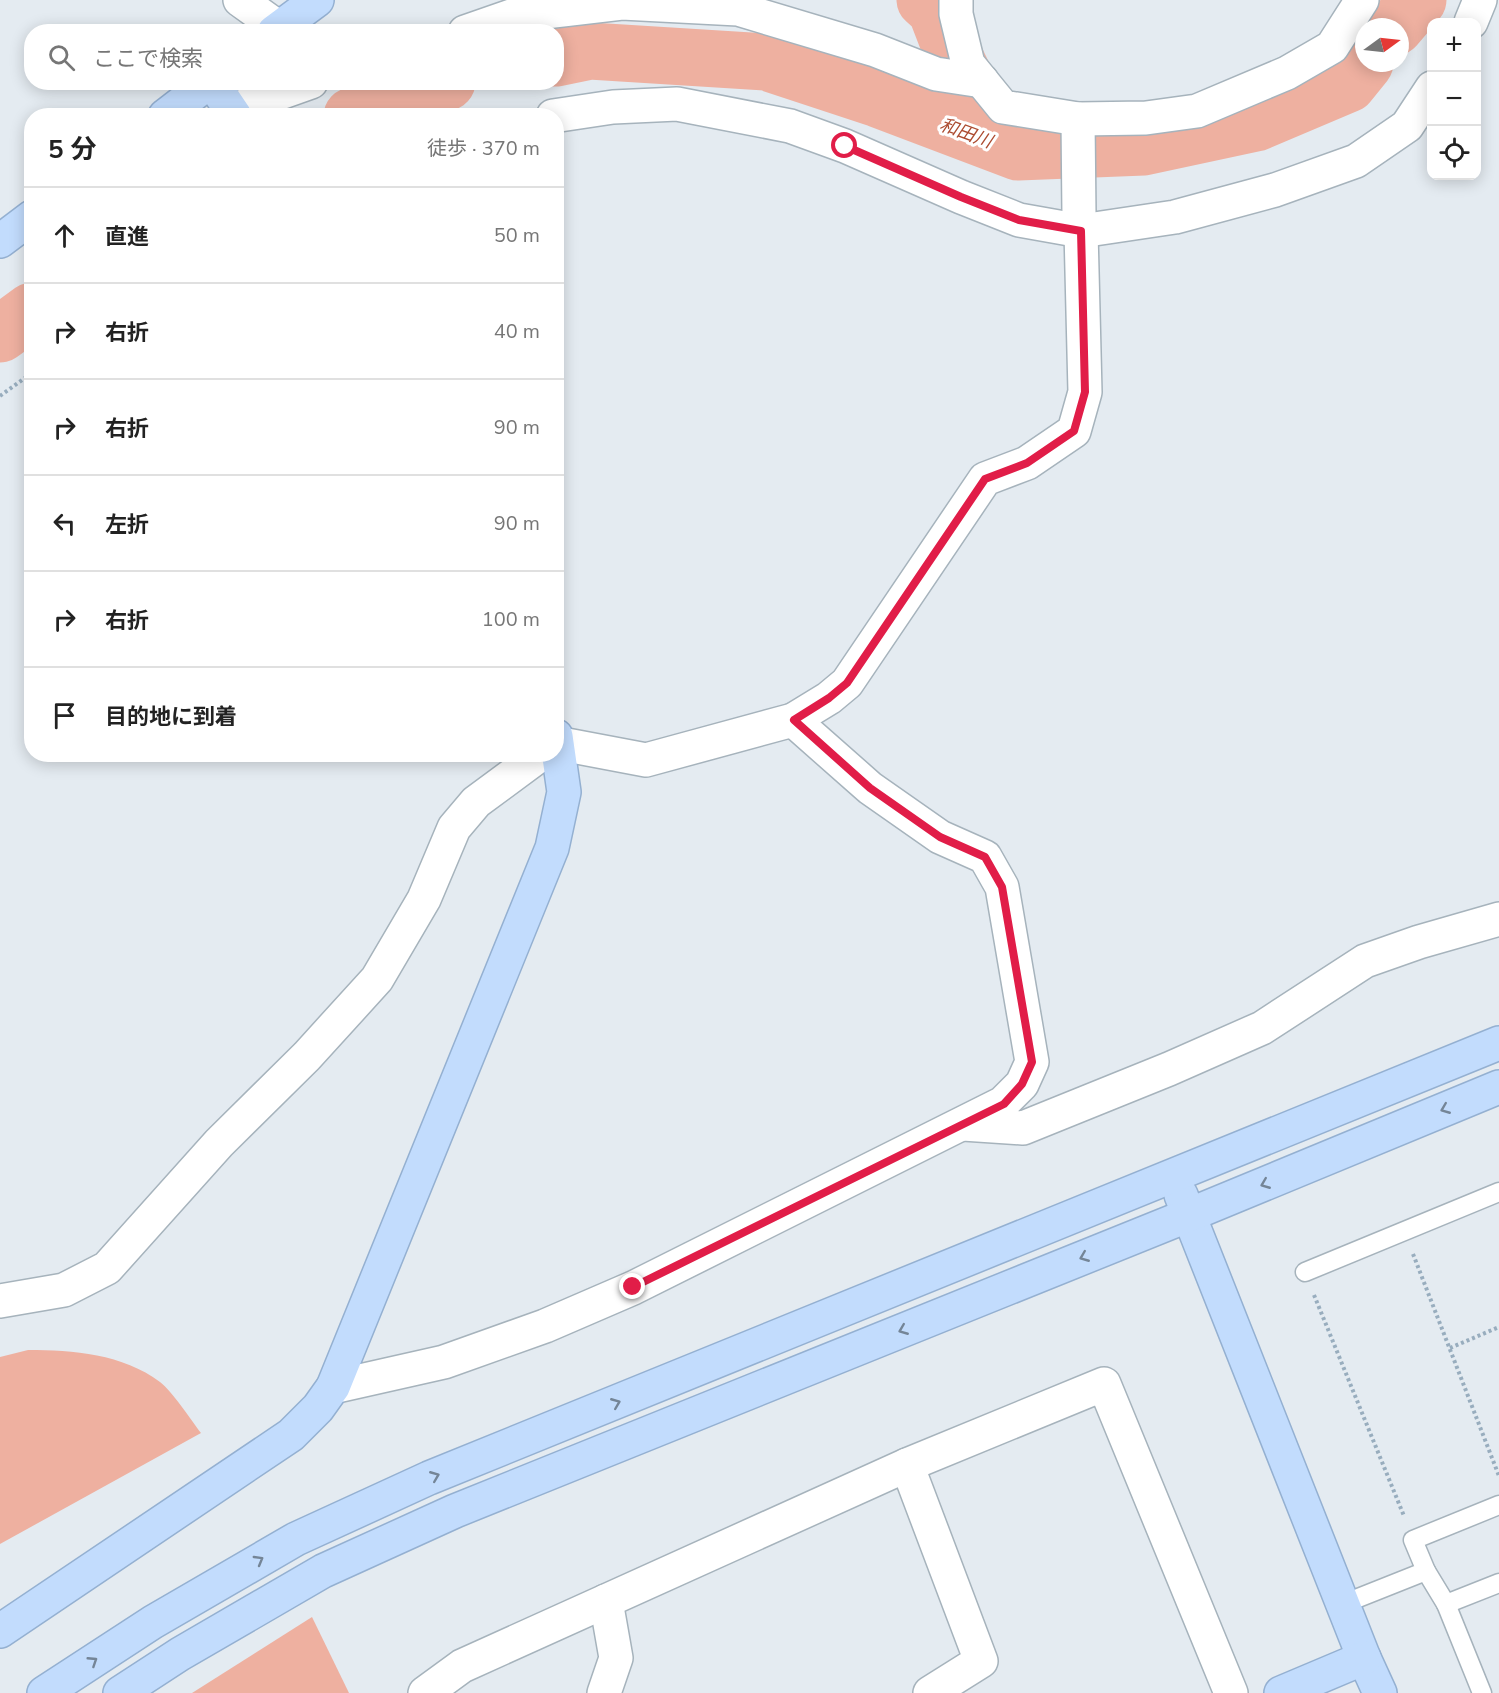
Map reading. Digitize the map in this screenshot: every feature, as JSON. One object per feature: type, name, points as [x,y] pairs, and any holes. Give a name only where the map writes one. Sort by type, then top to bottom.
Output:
[{"type":"street","points":[[240,0],[270,24]]},
{"type":"street","points":[[285,24],[318,0]]},
{"type":"street","points":[[956,0],[956,14],[968,64],[1003,107],[1078,125],[1197,111],[1287,73],[1332,47],[1362,0]]},
{"type":"street","points":[[1473,18],[1480,0]]},
{"type":"street","points":[[488,24],[511,16],[622,3],[738,9],[875,50],[936,74],[982,81]]},
{"type":"street","points":[[176,108],[199,90]]},
{"type":"street","points":[[216,90],[229,108]]},
{"type":"street","points":[[246,108],[291,90]]},
{"type":"street","points":[[564,114],[613,106],[677,104],[790,126],[845,146],[1019,220],[1080,224],[1175,217],[1275,190],[1356,161],[1407,126],[1427,94]]},
{"type":"street","points":[[564,746],[646,760],[794,720],[829,698],[847,683],[985,479],[1027,463],[1074,431],[1085,392],[1078,125]]},
{"type":"street","points":[[0,241],[24,223]]},
{"type":"street","points":[[333,1387],[444,1362],[545,1326],[633,1287],[959,1124],[1004,1104],[1022,1084],[1032,1062],[1002,887],[985,857],[940,837],[870,788],[794,720]]},
{"type":"street","points":[[0,1301],[64,1290],[107,1268],[219,1143],[307,1056],[377,979],[424,899],[454,828],[476,802],[529,762]]},
{"type":"street","points":[[0,1631],[291,1435],[318,1408],[333,1387],[552,848],[564,792],[557,762]]},
{"type":"street","points":[[959,1124],[1023,1128],[1170,1069],[1262,1028],[1365,961],[1419,942],[1499,919]]},
{"type":"street","points":[[44,1693],[153,1622],[296,1539],[429,1478],[1499,1043]]},
{"type":"street","points":[[120,1693],[180,1654],[323,1571],[455,1511],[1189,1215],[1499,1087]]},
{"type":"street","points":[[1174,1176],[1364,1658],[1380,1693]]},
{"type":"street","points":[[425,1693],[462,1666],[606,1600],[907,1465],[1104,1384],[1231,1693]]},
{"type":"street","points":[[907,1465],[981,1660],[930,1693]]},
{"type":"street","points":[[604,1693],[616,1658],[606,1600]]},
{"type":"street","points":[[1281,1693],[1364,1658]]},
{"type":"lane","points":[[1305,1272],[1499,1191]]},
{"type":"lane","points":[[1482,1693],[1446,1604],[1426,1571],[1413,1540],[1499,1505]]},
{"type":"lane","points":[[1343,1604],[1426,1571]]},
{"type":"lane","points":[[1446,1604],[1499,1583]]},
{"type":"path","points":[[0,396],[24,379]]},
{"type":"path","points":[[1405,1231],[1499,1476]]},
{"type":"path","points":[[1305,1272],[1413,1540]]},
{"type":"path","points":[[1450,1348],[1499,1327]]},
{"type":"shaded area","points":[[28,1350],[80,1353],[130,1365],[160,1382],[201,1433],[0,1544],[0,1357]]},
{"type":"shaded area","points":[[312,1617],[349,1693],[192,1693]]},
{"type":"waterway","points":[[925,0],[936,10],[972,93]]},
{"type":"waterway","name":"和田川","points":[[1403,18],[1418,0]]},
{"type":"waterway","name":"和田川","points":[[564,56],[590,51],[766,62],[878,99],[1018,152],[1144,147],[1256,123],[1348,84],[1358,72]]},
{"type":"waterway","name":"和田川","points":[[370,108],[412,90]]},
{"type":"waterway","name":"和田川","points":[[0,334],[24,317]]},
{"type":"route","points":[[633,1287],[959,1124],[1004,1104],[1022,1084],[1032,1062],[1002,887],[985,857],[940,837],[870,788],[794,720],[829,698],[847,683],[985,479],[1027,463],[1074,431],[1085,392],[1081,231],[1019,220],[845,146]]}]
